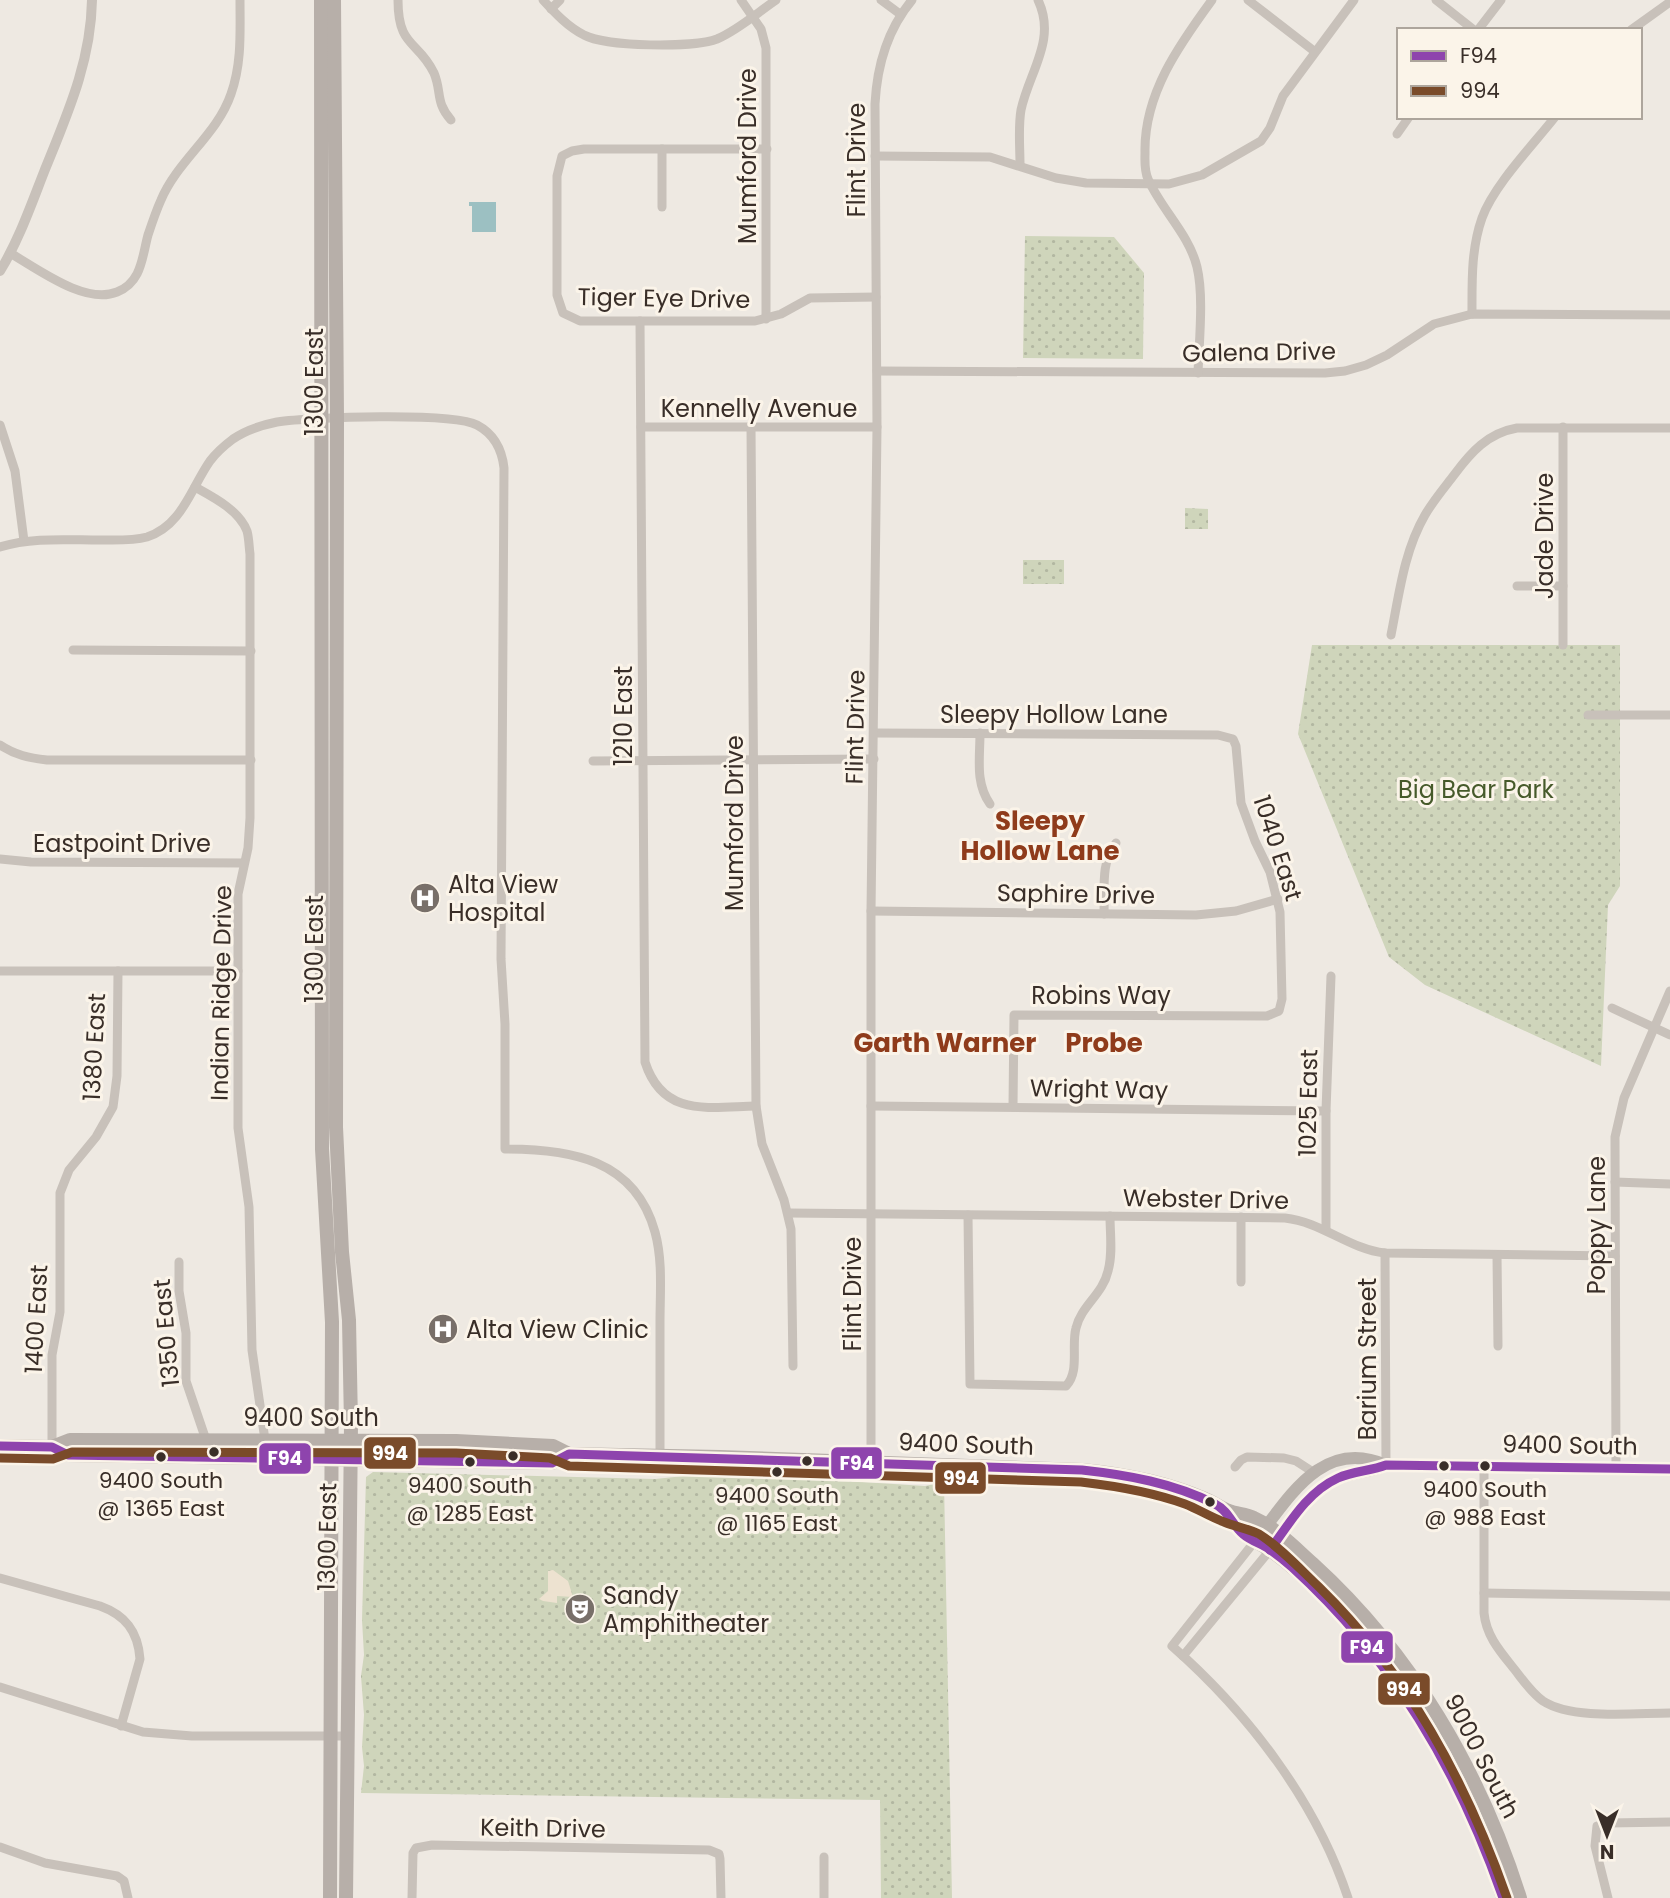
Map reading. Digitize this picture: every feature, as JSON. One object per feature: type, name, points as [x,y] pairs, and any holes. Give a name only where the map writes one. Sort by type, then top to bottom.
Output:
[{"type":"main road","name":"1300 East","points":[[321,0],[322,1149],[332,1322],[332,1460],[346,1898]]},
{"type":"main road","name":"1300 East","points":[[330,1898],[340,1736],[351,1460],[349,1320],[342,1252],[336,1127],[337,418],[334,0]]},
{"type":"main road","name":"9400 South","points":[[0,1446],[52,1447],[70,1440],[351,1440],[553,1446],[569,1454],[1114,1474],[1178,1488],[1228,1511],[1254,1517],[1267,1526]]},
{"type":"main road","name":"9400 South","points":[[52,1447],[68,1455],[552,1463],[569,1454]]},
{"type":"main road","name":"9400 South","points":[[1228,1511],[1244,1534],[1255,1541],[1296,1488],[1313,1472],[1346,1460],[1372,1459],[1386,1465],[1670,1469]]},
{"type":"main road","name":"9400 South","points":[[1269,1550],[1306,1503],[1323,1487],[1347,1475],[1372,1471],[1386,1465]]},
{"type":"main road","name":"9000 South","points":[[1267,1526],[1324,1574],[1354,1605],[1407,1669],[1432,1706],[1482,1795],[1520,1898]]},
{"type":"main road","name":"9000 South","points":[[1255,1541],[1300,1574],[1344,1618],[1406,1696],[1456,1779],[1488,1852],[1503,1898]]},
{"type":"street","points":[[0,271],[10,253],[80,79],[90,37],[92,0]]},
{"type":"street","points":[[10,253],[89,295],[103,296],[130,284],[138,273],[154,215],[163,194],[183,162],[210,131],[230,98],[240,61],[240,0]]},
{"type":"street","points":[[398,0],[399,24],[404,36],[433,71],[439,101],[451,120]]},
{"type":"street","points":[[543,0],[586,36],[617,43],[702,43],[726,34],[776,0]]},
{"type":"street","points":[[551,9],[560,0]]},
{"type":"street","name":"Mumford Drive","points":[[741,0],[761,29],[766,48],[766,319]]},
{"type":"street","points":[[881,0],[900,14]]},
{"type":"street","name":"Flint Drive","points":[[871,1463],[871,911],[877,427],[875,104],[879,67],[891,33],[900,14],[912,0]]},
{"type":"street","points":[[1020,165],[1020,113],[1044,43],[1044,17],[1038,0]]},
{"type":"street","points":[[1198,373],[1197,266],[1145,170],[1145,139],[1148,114],[1175,54],[1212,0]]},
{"type":"street","points":[[1248,0],[1314,51]]},
{"type":"street","points":[[875,156],[977,156],[1020,165],[1071,181],[1169,184],[1202,175],[1261,141],[1270,128],[1283,96],[1354,0]]},
{"type":"street","points":[[1436,0],[1473,28]]},
{"type":"street","points":[[1478,28],[1501,0]]},
{"type":"street","points":[[1634,28],[1670,2]]},
{"type":"street","points":[[1397,134],[1408,119]]},
{"type":"street","points":[[1472,314],[1474,250],[1483,216],[1501,187],[1553,119]]},
{"type":"street","name":"Tiger Eye Drive","points":[[662,149],[584,149],[562,156],[557,176],[557,295],[563,313],[580,321],[744,321],[766,319],[781,314],[810,298],[876,297]]},
{"type":"street","points":[[662,207],[662,149],[766,149]]},
{"type":"street","name":"Galena Drive","points":[[877,371],[1345,371],[1387,355],[1434,324],[1472,314],[1670,315]]},
{"type":"street","name":"1210 East","points":[[640,321],[645,1062],[656,1085],[673,1100],[690,1107],[755,1106]]},
{"type":"street","points":[[0,547],[24,541],[130,540],[147,537],[162,530],[173,521],[214,457],[242,434],[259,426],[321,418],[462,419],[489,433],[502,455],[504,627],[501,722],[501,974],[505,1024],[505,1149],[551,1150],[602,1164],[631,1188],[647,1213],[656,1233],[660,1268],[660,1456]]},
{"type":"street","name":"Kennelly Avenue","points":[[641,427],[877,427]]},
{"type":"street","name":"Mumford Drive","points":[[751,427],[755,1106],[762,1144],[788,1213],[792,1247],[793,1366]]},
{"type":"street","points":[[1391,635],[1404,569],[1424,516],[1483,442],[1507,430],[1563,427],[1670,428]]},
{"type":"street","name":"Jade Drive","points":[[1563,427],[1563,645]]},
{"type":"street","points":[[1,430],[19,491],[24,541]]},
{"type":"street","name":"Indian Ridge Drive","points":[[195,487],[238,517],[247,530],[250,554],[250,832],[238,894],[239,1141],[249,1207],[252,1350],[265,1440]]},
{"type":"street","points":[[1517,586],[1563,586]]},
{"type":"street","points":[[74,650],[251,651]]},
{"type":"street","points":[[1588,715],[1670,715]]},
{"type":"street","name":"Sleepy Hollow Lane","points":[[874,733],[1218,735],[1233,739]]},
{"type":"street","points":[[980,733],[979,780],[983,794],[990,804]]},
{"type":"street","name":"1040 East","points":[[1233,739],[1241,803],[1270,872],[1278,899],[1282,943],[1282,999],[1279,1011]]},
{"type":"street","points":[[0,745],[15,754],[47,760],[251,760]]},
{"type":"street","points":[[593,761],[874,759]]},
{"type":"street","points":[[1104,914],[1105,863],[1116,843]]},
{"type":"street","name":"Eastpoint Drive","points":[[0,859],[30,862],[244,863]]},
{"type":"street","name":"Saphire Drive","points":[[871,911],[1216,914],[1278,899]]},
{"type":"street","points":[[0,971],[238,971]]},
{"type":"street","name":"1380 East","points":[[60,1193],[69,1170],[96,1137],[113,1107],[117,1076],[118,971]]},
{"type":"street","name":"1025 East","points":[[1326,1230],[1326,1111],[1331,976]]},
{"type":"street","name":"Poppy Lane","points":[[1616,1469],[1615,1137],[1620,1111],[1670,991]]},
{"type":"street","points":[[1612,1008],[1670,1035]]},
{"type":"street","name":"Robins Way","points":[[1013,1107],[1014,1015],[1268,1016],[1279,1011]]},
{"type":"street","name":"Wright Way","points":[[871,1106],[1326,1111]]},
{"type":"street","points":[[1615,1182],[1670,1184]]},
{"type":"street","name":"1400 East","points":[[52,1447],[52,1355],[60,1312],[60,1193]]},
{"type":"street","name":"Webster Drive","points":[[788,1213],[1299,1219],[1357,1247],[1385,1253],[1615,1256]]},
{"type":"street","points":[[968,1214],[970,1384],[1066,1386],[1073,1375],[1074,1337],[1078,1321],[1102,1287],[1109,1269],[1110,1216]]},
{"type":"street","points":[[1241,1217],[1241,1282]]},
{"type":"street","name":"Barium Street","points":[[1385,1253],[1386,1465]]},
{"type":"street","points":[[1497,1255],[1498,1346]]},
{"type":"street","name":"1350 East","points":[[179,1262],[179,1291],[186,1320],[186,1381],[206,1440]]},
{"type":"street","points":[[1235,1467],[1247,1457],[1288,1458],[1313,1472]]},
{"type":"street","points":[[1484,1467],[1485,1624],[1493,1641],[1543,1701],[1571,1712],[1670,1713]]},
{"type":"street","points":[[1255,1541],[1172,1646],[1230,1703],[1280,1766],[1328,1849],[1348,1898]]},
{"type":"street","points":[[1183,1656],[1219,1615],[1269,1550]]},
{"type":"street","points":[[0,1577],[100,1606],[124,1619],[136,1638],[140,1658],[121,1726]]},
{"type":"street","points":[[1484,1593],[1670,1596]]},
{"type":"street","points":[[0,1687],[143,1732],[178,1735],[340,1736]]},
{"type":"street","points":[[1608,1898],[1595,1846],[1597,1826],[1609,1823],[1670,1822]]},
{"type":"street","name":"Keith Drive","points":[[412,1898],[412,1859],[420,1846],[703,1849],[719,1854],[721,1898]]},
{"type":"street","points":[[0,1847],[45,1863],[117,1876],[124,1881],[128,1898]]},
{"type":"street","points":[[824,1857],[824,1898]]},
{"type":"green space","points":[[1025,236],[1114,237],[1144,273],[1143,359],[1023,358]]},
{"type":"green space","points":[[1185,508],[1208,509],[1208,529],[1185,529]]},
{"type":"green space","points":[[1023,560],[1064,560],[1064,584],[1023,584]]},
{"type":"green space","name":"Big Bear Park","points":[[1312,645],[1620,645],[1620,886],[1608,905],[1601,1066],[1425,985],[1389,957],[1298,734]]},
{"type":"green space","points":[[373,1472],[655,1479],[694,1475],[925,1486],[944,1482],[952,1898],[881,1898],[880,1800],[361,1793],[364,1766],[361,1676],[364,1655],[362,1620],[366,1477]]},
{"type":"shaded area","points":[[553,1570],[568,1581],[573,1597],[557,1596],[557,1603],[539,1599],[548,1591],[548,1571]]},
{"type":"water","points":[[469,202],[496,202],[496,232],[472,232],[472,206],[469,206]]},
{"type":"transit line","name":"F94","points":[[0,1446],[52,1447],[68,1455],[552,1463],[569,1454],[1082,1470],[1167,1485],[1220,1507],[1243,1534],[1292,1567],[1361,1639],[1419,1719],[1443,1761],[1465,1805],[1503,1898]]},
{"type":"transit line","name":"994","points":[[0,1458],[53,1459],[72,1452],[456,1453],[550,1458],[569,1466],[1081,1482],[1134,1490],[1172,1500],[1259,1534],[1290,1559],[1351,1621],[1407,1693],[1431,1731],[1473,1812],[1507,1898]]},
{"type":"transit line","name":"F94","points":[[1270,1550],[1308,1500],[1327,1484],[1344,1476],[1386,1465],[1670,1469]]},
{"type":"place","name":"Alta View Hospital","points":[[425,898]]},
{"type":"place","name":"Alta View Clinic","points":[[443,1329]]},
{"type":"place","name":"9400 South @ 1365 East","points":[[161,1457]]},
{"type":"place","name":"9400 South @ 1285 East","points":[[470,1462]]},
{"type":"place","name":"9400 South @ 988 East","points":[[1485,1466]]},
{"type":"place","name":"9400 South @ 1165 East","points":[[777,1472]]},
{"type":"place","name":"Sandy Amphitheater","points":[[580,1609]]},
{"type":"district","name":"Sleepy Hollow Lane","points":[[1040,836]]},
{"type":"district","name":"Garth Warner","points":[[945,1043]]},
{"type":"district","name":"Probe","points":[[1104,1043]]}]
